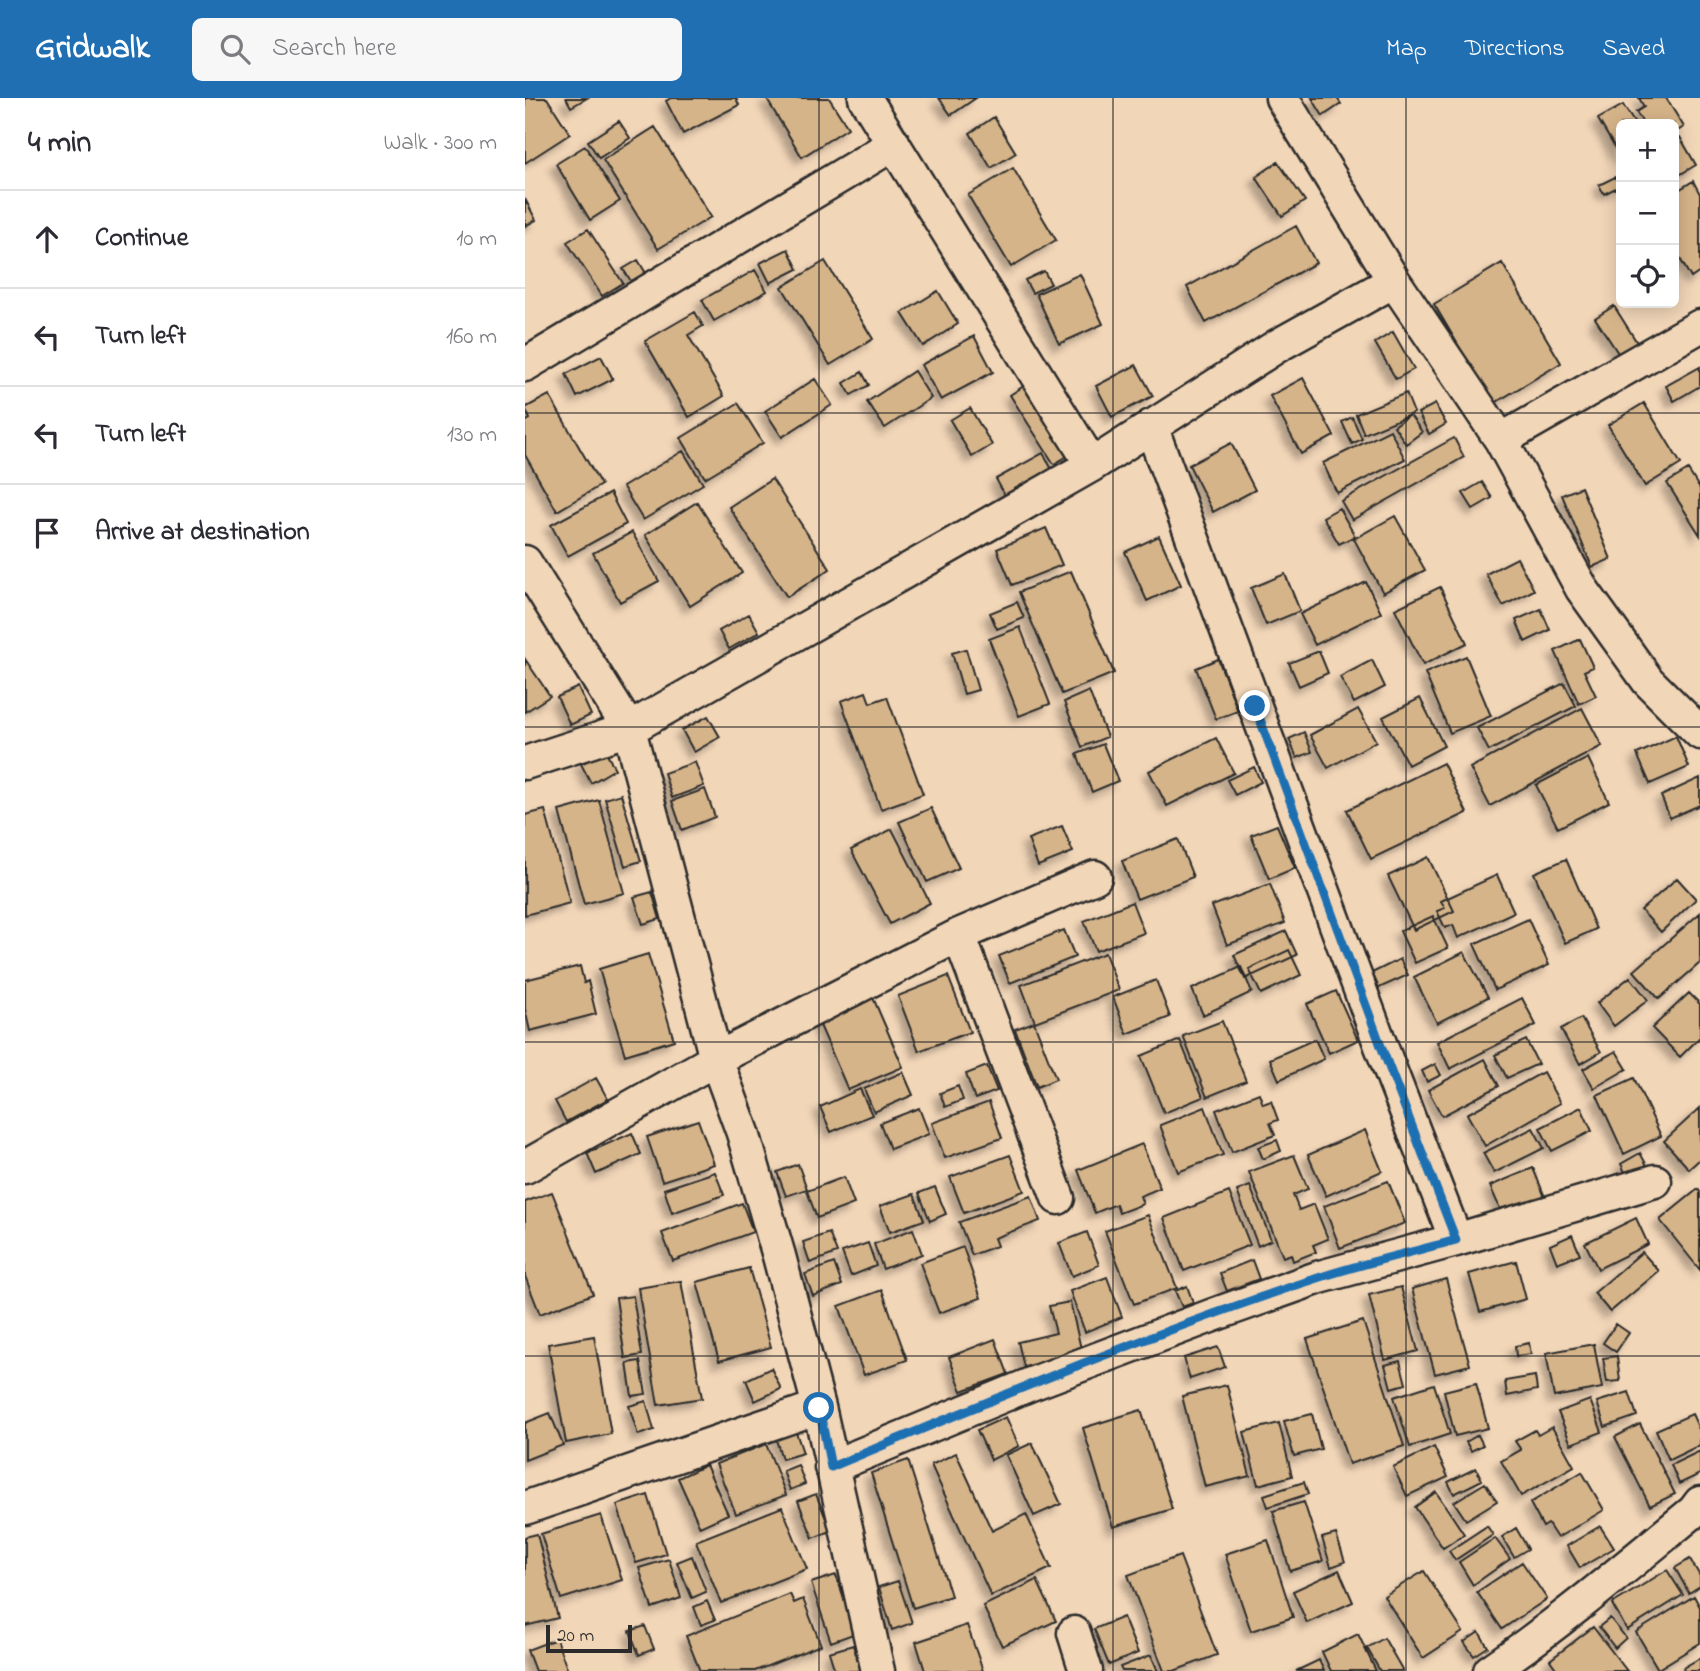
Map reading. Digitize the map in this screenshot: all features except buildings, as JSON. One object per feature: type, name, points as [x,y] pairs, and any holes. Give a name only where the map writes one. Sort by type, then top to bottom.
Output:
[{"type":"street","points":[[866,98],[1092,465]]},
{"type":"street","points":[[1282,98],[1394,281],[1501,440],[1582,589],[1648,681],[1700,733]]},
{"type":"street","points":[[525,365],[894,144]]},
{"type":"street","points":[[525,763],[629,729],[1092,465],[1277,346],[1394,281]]},
{"type":"street","points":[[1501,440],[1700,326]]},
{"type":"street","points":[[1151,426],[1381,1046],[1456,1240]]},
{"type":"street","points":[[525,562],[629,729],[716,1059],[746,1145],[779,1256],[819,1408],[878,1671]]},
{"type":"street","points":[[525,1167],[716,1059],[959,935],[1095,877]]},
{"type":"street","points":[[959,935],[1058,1198]]},
{"type":"street","points":[[831,1467],[1031,1384],[1319,1277],[1655,1181]]},
{"type":"street","points":[[525,1508],[819,1408]]},
{"type":"street","points":[[1490,1671],[1698,1513]]},
{"type":"street","points":[[1074,1633],[1086,1671]]},
{"type":"route","points":[[819,1408],[831,1467],[1031,1384],[1216,1314],[1319,1277],[1456,1240],[1255,706]]}]
